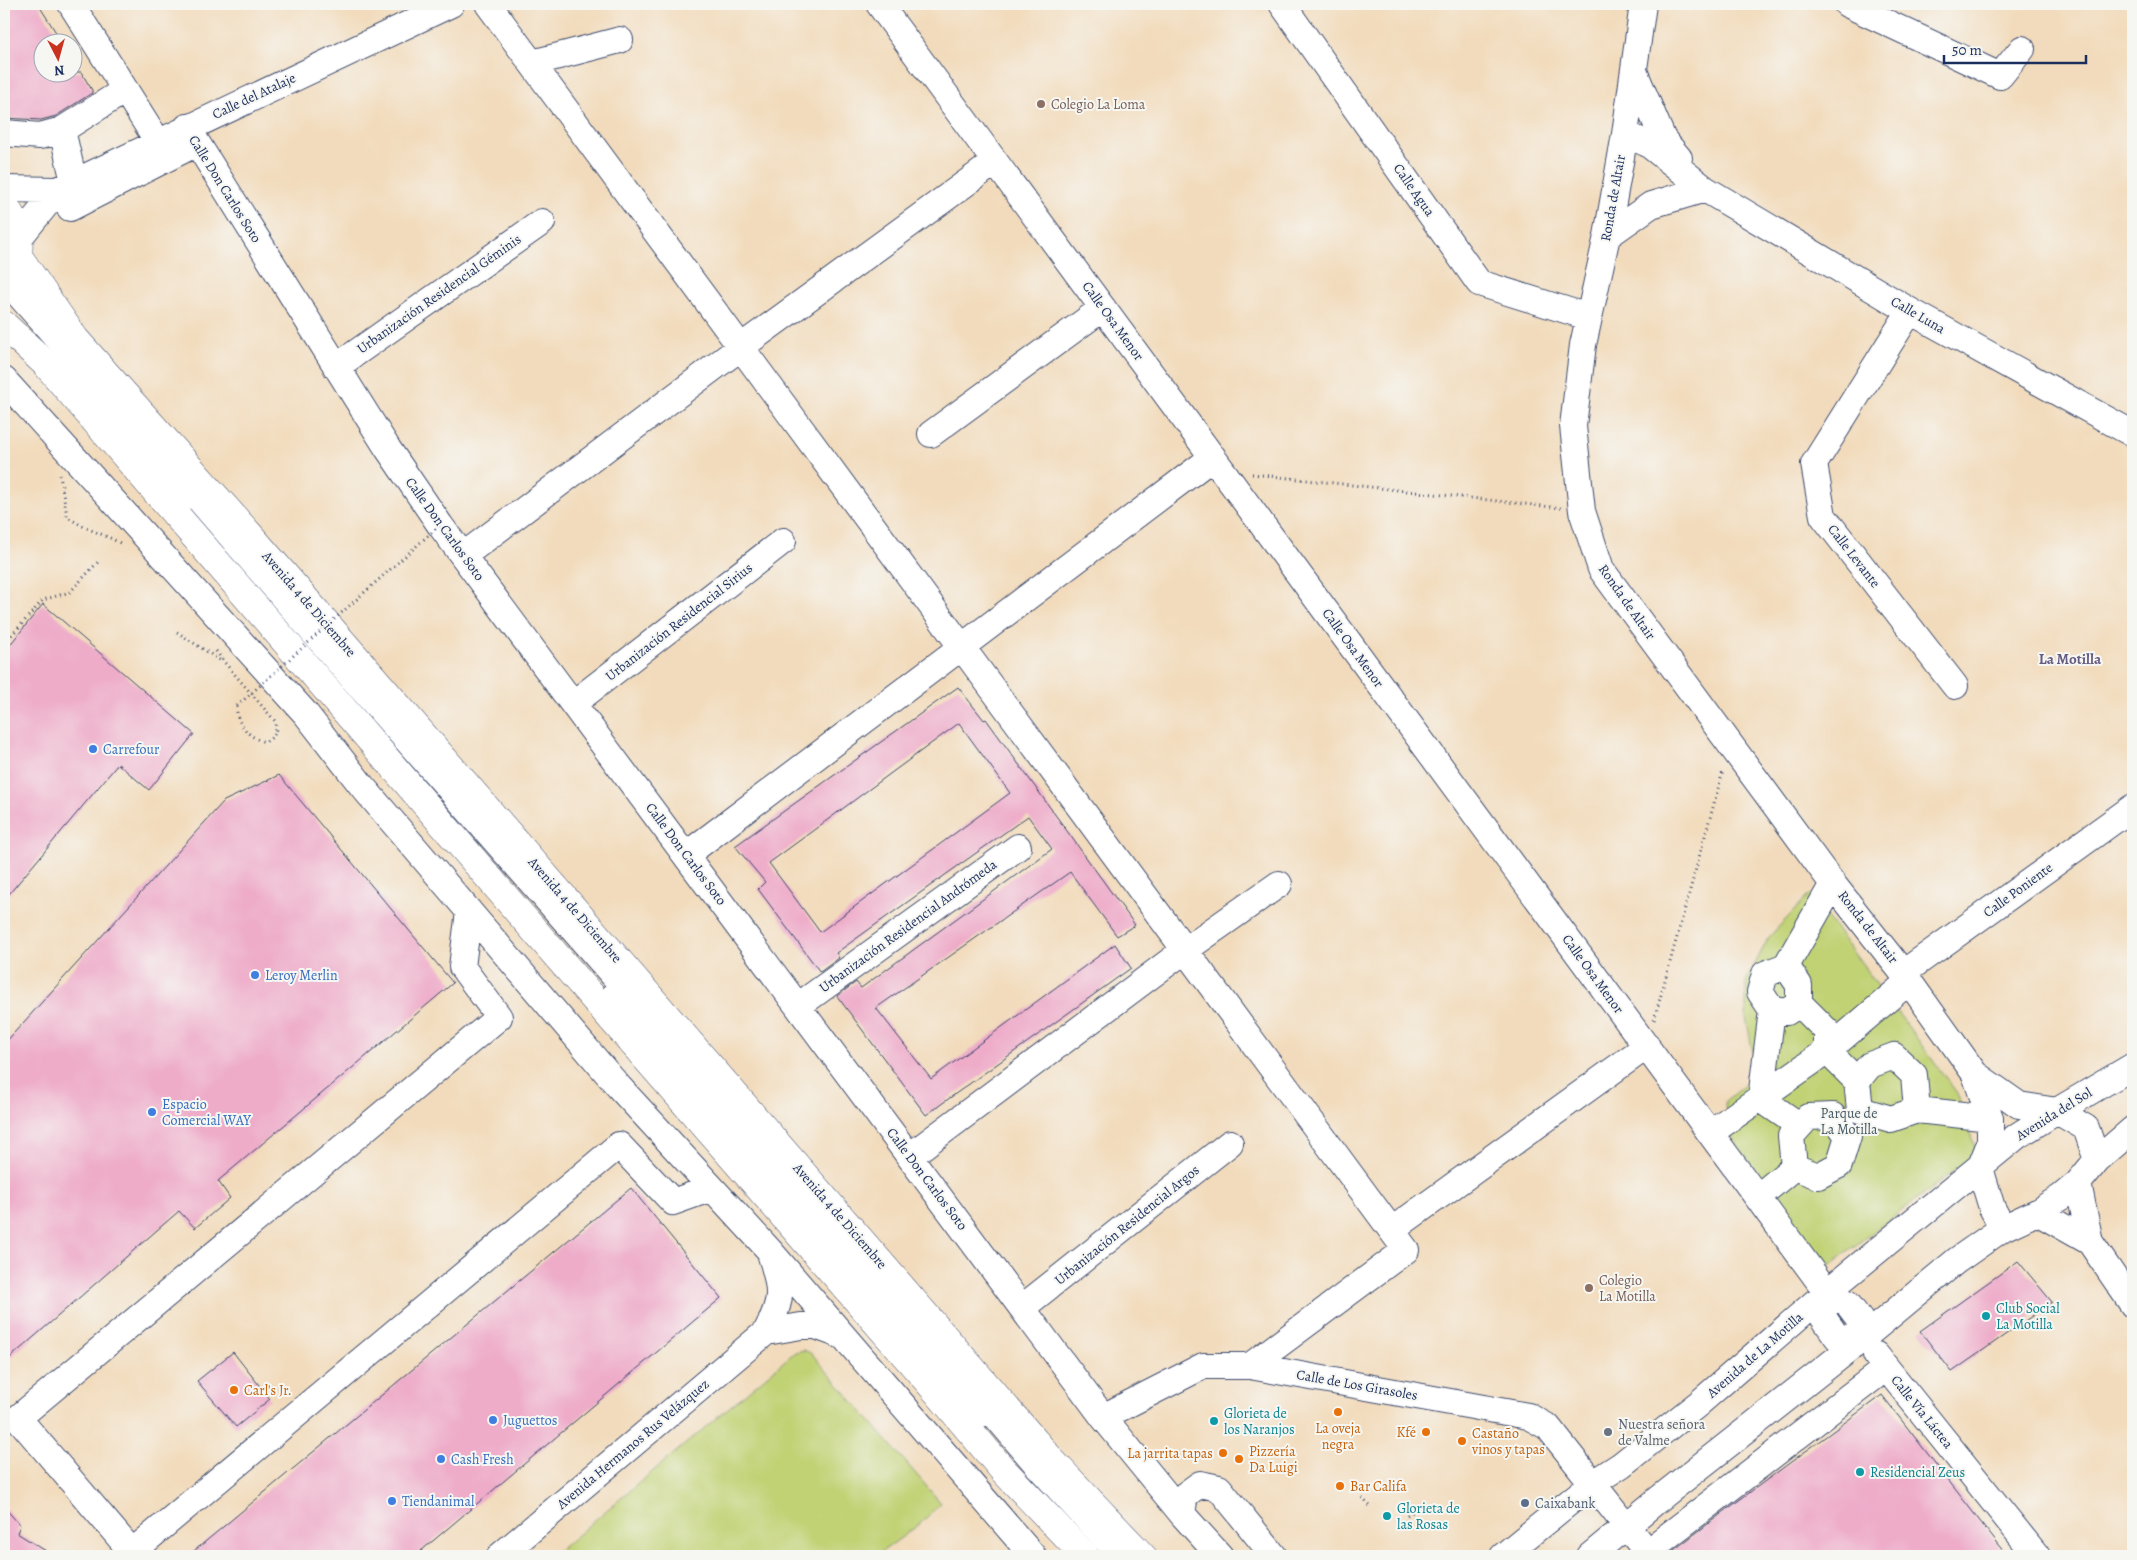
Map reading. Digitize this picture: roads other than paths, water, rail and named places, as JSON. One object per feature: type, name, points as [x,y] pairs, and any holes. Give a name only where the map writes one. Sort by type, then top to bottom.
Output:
[{"type":"main road","name":"Avenida 4 de Diciembre","points":[[4,205],[14,220],[9,271],[75,339],[274,564],[1052,1461],[1142,1556]]},
{"type":"main road","points":[[4,325],[46,364],[1003,1470],[1085,1556]]},
{"type":"street","points":[[71,4],[158,142]]},
{"type":"street","name":"Calle del Atalaje","points":[[9,271],[67,193],[158,142],[192,135],[451,4]]},
{"type":"street","points":[[488,4],[1406,1250],[1250,1366]]},
{"type":"street","name":"Calle Osa Menor","points":[[879,4],[1827,1292]]},
{"type":"street","name":"Calle Agua","points":[[1282,4],[1479,282],[1588,317]]},
{"type":"street","name":"Ronda de Altair","points":[[1643,4],[1625,134],[1607,236],[1588,317],[1573,426],[1582,511],[1601,569],[1833,884],[1906,977],[1975,1074],[1990,1118],[1990,1143],[1980,1168]]},
{"type":"street","points":[[1847,4],[2000,76],[2022,49]]},
{"type":"street","points":[[532,64],[620,40]]},
{"type":"street","name":"Calle Luna","points":[[1634,71],[1664,139],[1706,189]]},
{"type":"street","points":[[4,132],[40,136],[62,130],[125,90]]},
{"type":"street","points":[[62,130],[67,193],[192,135]]},
{"type":"street","name":"Calle Luna","points":[[1625,134],[1648,144],[1706,189],[1910,311],[2133,434]]},
{"type":"street","name":"Calle Don Carlos Soto","points":[[192,135],[388,449],[440,525],[1104,1417],[1182,1514],[1220,1556]]},
{"type":"street","points":[[464,555],[741,347],[996,162]]},
{"type":"street","name":"Calle del Atalaje","points":[[4,189],[67,193]]},
{"type":"street","points":[[1607,236],[1651,205],[1706,189]]},
{"type":"street","name":"Urbanización Residencial Géminis","points":[[336,367],[542,222]]},
{"type":"street","points":[[9,271],[59,353],[206,519],[353,692],[972,1402],[1110,1556]]},
{"type":"street","points":[[9,271],[145,436],[355,681],[1014,1438],[1121,1556]]},
{"type":"street","points":[[931,434],[1103,308]]},
{"type":"street","name":"Calle Levante","points":[[1910,311],[1814,464],[1823,516],[1955,686]]},
{"type":"street","points":[[4,380],[306,714],[362,786],[619,1087],[770,1251],[1033,1556]]},
{"type":"street","points":[[686,855],[962,648],[1218,464]]},
{"type":"street","name":"Urbanización Residencial Sirius","points":[[574,703],[783,541]]},
{"type":"street","name":"Calle Poniente","points":[[1710,1133],[1827,1051],[1906,977],[2133,807]]},
{"type":"street","name":"Urbanización Residencial Andrómeda","points":[[798,1006],[1018,847]]},
{"type":"street","points":[[910,1156],[1185,950],[1279,884]]},
{"type":"street","points":[[1800,1126],[1761,1099],[1772,1010],[1760,992],[1765,974],[1786,966],[1833,884]]},
{"type":"street","points":[[469,911],[462,967],[499,1017],[11,1420],[132,1552],[619,1145],[673,1202],[712,1188]]},
{"type":"street","points":[[1786,966],[1799,985],[1799,1002],[1827,1032],[1827,1051],[1857,1081]]},
{"type":"street","points":[[1772,1010],[1787,1012],[1799,1002]]},
{"type":"street","points":[[1392,1230],[1646,1046]]},
{"type":"street","points":[[1794,1166],[1818,1176],[1839,1165],[1848,1136],[1849,1117],[1857,1081],[1870,1065],[1894,1056],[1914,1075],[1917,1110]]},
{"type":"street","name":"Avenida del Sol","points":[[1980,1168],[2017,1136],[2057,1110],[2133,1066]]},
{"type":"street","name":"Ronda de Altair","points":[[1975,1074],[2019,1105],[2057,1110]]},
{"type":"street","points":[[1794,1166],[1791,1136],[1808,1117],[1833,1116],[1890,1120],[1917,1110],[1990,1118]]},
{"type":"street","points":[[2057,1110],[2086,1128],[2097,1160]]},
{"type":"street","points":[[1590,1556],[1655,1502],[1862,1339],[1956,1261],[2003,1228],[2037,1212],[2061,1197],[2078,1183],[2097,1160],[2133,1129]]},
{"type":"street","name":"Urbanización Residencial Argos","points":[[1023,1307],[1230,1143]]},
{"type":"street","points":[[1758,1198],[1794,1166]]},
{"type":"street","points":[[1980,1168],[1992,1208],[2003,1228]]},
{"type":"street","name":"Avenida de La Motilla","points":[[1503,1556],[1593,1483],[1620,1465],[1698,1404],[1827,1292],[1980,1168]]},
{"type":"street","points":[[2078,1183],[2090,1242],[2133,1305]]},
{"type":"street","points":[[2037,1212],[2090,1242]]},
{"type":"street","name":"Avenida Hermanos Rus Velázquez","points":[[500,1556],[766,1332],[780,1301],[780,1288],[770,1251]]},
{"type":"street","points":[[1827,1292],[1823,1318],[1837,1337],[1862,1339]]},
{"type":"street","points":[[766,1332],[801,1326],[816,1326],[843,1336]]},
{"type":"street","name":"Calle Vía Láctea","points":[[1862,1339],[2037,1556]]},
{"type":"street","name":"Calle de Los Girasoles","points":[[1104,1417],[1203,1366],[1250,1366],[1528,1416],[1548,1427],[1649,1554]]},
{"type":"street","points":[[1649,1554],[1886,1368]]},
{"type":"street","points":[[1182,1514],[1185,1495],[1200,1484],[1219,1488],[1274,1556]]},
{"type":"place","name":"Colegio La Loma","points":[[1041,104]]},
{"type":"place","name":"Carrefour","points":[[93,749]]},
{"type":"place","name":"Leroy Merlin","points":[[255,975]]},
{"type":"place","name":"Espacio Comercial WAY","points":[[152,1112]]},
{"type":"place","name":"Colegio La Motilla","points":[[1589,1288]]},
{"type":"place","name":"Club Social La Motilla","points":[[1986,1316]]},
{"type":"place","name":"Carl's Jr.","points":[[234,1390]]},
{"type":"place","name":"La oveja negra","points":[[1338,1412]]},
{"type":"place","name":"Juguettos","points":[[493,1420]]},
{"type":"place","name":"Glorieta de los Naranjos","points":[[1214,1421]]},
{"type":"place","name":"Kfé","points":[[1426,1432]]},
{"type":"place","name":"Nuestra señora de Valme","points":[[1608,1432]]},
{"type":"place","name":"Castaño vinos y tapas","points":[[1462,1441]]},
{"type":"place","name":"La jarrita tapas","points":[[1223,1453]]},
{"type":"place","name":"Cash Fresh","points":[[441,1459]]},
{"type":"place","name":"Pizzería Da Luigi","points":[[1239,1459]]},
{"type":"place","name":"Residencial Zeus","points":[[1860,1472]]},
{"type":"place","name":"Bar Califa","points":[[1340,1486]]},
{"type":"place","name":"Tiendanimal","points":[[392,1501]]},
{"type":"place","name":"Caixabank","points":[[1525,1503]]},
{"type":"place","name":"Glorieta de las Rosas","points":[[1387,1516]]},
{"type":"district","name":"La Motilla","points":[[2070,659]]},
{"type":"park label","name":"Parque de La Motilla","points":[[1849,1122]]}]
